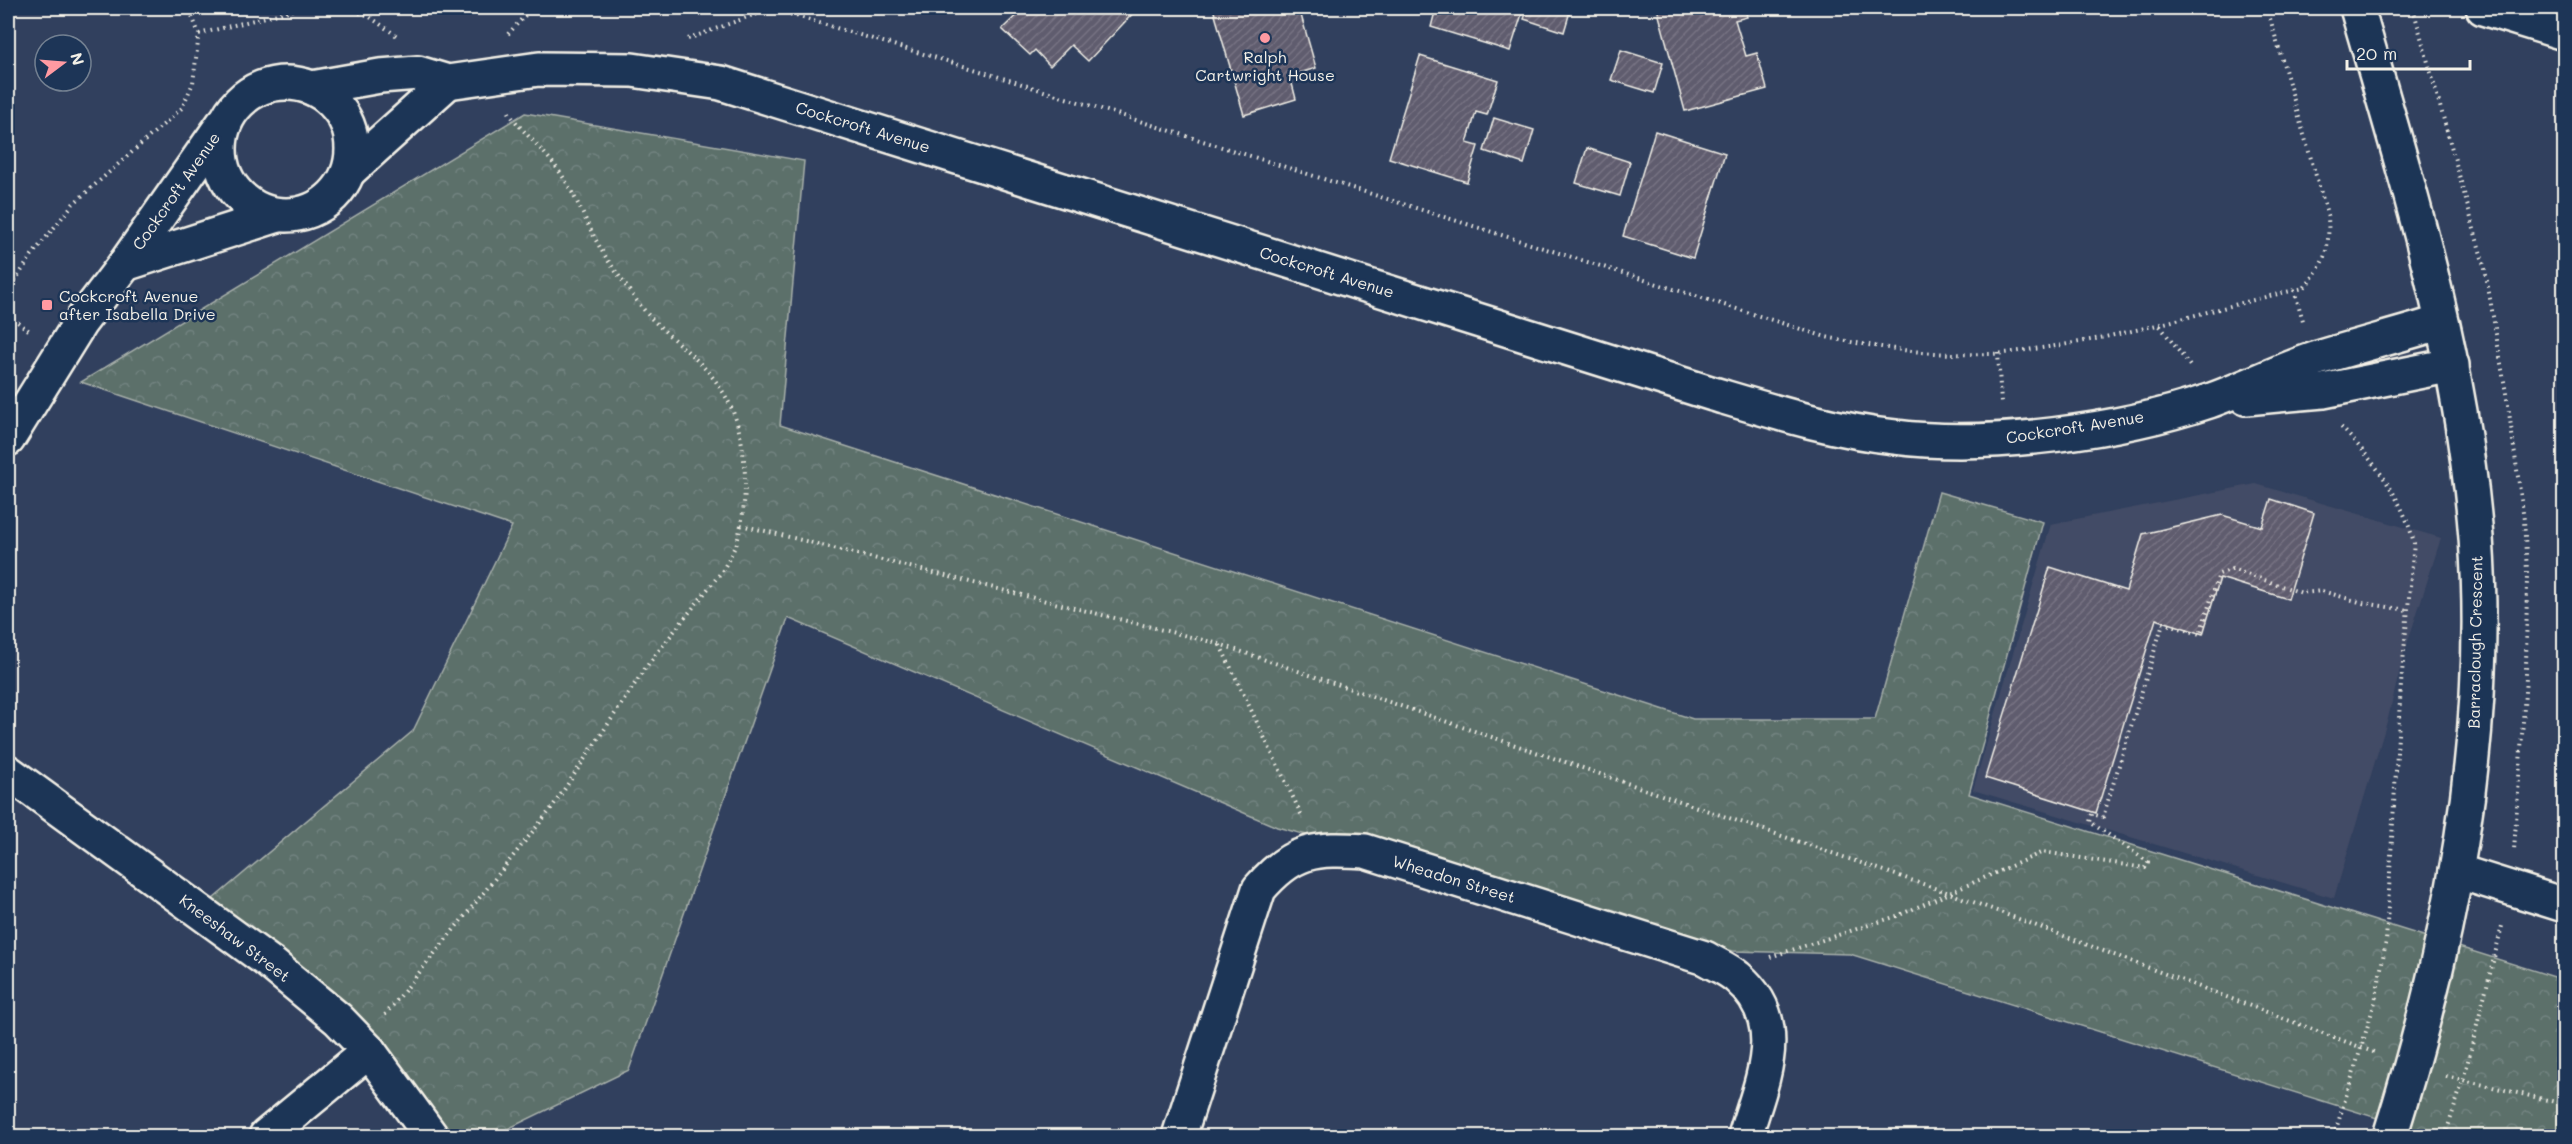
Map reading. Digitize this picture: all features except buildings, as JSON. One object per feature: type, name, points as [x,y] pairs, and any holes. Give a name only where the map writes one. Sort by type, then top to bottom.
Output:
[{"type":"street","name":"Barraclough Crescent","points":[[2357,8],[2414,207],[2452,365],[2476,537],[2479,604],[2474,737],[2456,871],[2437,967],[2412,1065],[2390,1137]]},
{"type":"street","points":[[2483,8],[2565,33]]},
{"type":"street","name":"Cockcroft Avenue","points":[[312,88],[380,76],[418,73],[448,82],[540,69],[632,70],[721,84],[1807,422],[1896,438],[2037,437],[2131,420],[2208,401],[2314,360],[2442,322]]},
{"type":"street","points":[[350,170],[353,148],[349,126],[330,100],[312,88],[284,83],[264,87],[244,98],[227,118],[220,141],[220,152],[230,185],[246,202],[278,215],[301,214],[322,206],[339,190],[350,170],[448,82]]},
{"type":"street","name":"Cockcroft Avenue","points":[[8,440],[80,323],[126,264],[227,118]]},
{"type":"street","name":"Cockcroft Avenue","points":[[126,264],[278,215]]},
{"type":"street","name":"Cockcroft Avenue","points":[[2208,401],[2323,391],[2452,365]]},
{"type":"street","name":"Kneeshaw Street","points":[[8,772],[269,962],[338,1019],[366,1048],[431,1137]]},
{"type":"street","name":"Wheadon Street","points":[[1179,1137],[1259,890],[1276,870],[1299,856],[1325,848],[1365,851],[1705,958],[1737,977],[1760,1005],[1766,1021],[1769,1056],[1745,1137]]},
{"type":"street","points":[[2456,871],[2565,905]]},
{"type":"street","points":[[266,1137],[366,1048]]},
{"type":"path","points":[[8,291],[32,255],[74,204],[182,108],[193,83],[200,34],[189,8]]},
{"type":"path","points":[[200,34],[302,8]]},
{"type":"path","points":[[517,36],[505,37],[532,8]]},
{"type":"path","points":[[683,40],[753,15],[776,10],[988,74],[1826,337],[1910,351],[1998,353],[2090,342],[2304,288],[2323,265],[2329,239],[2328,217],[2267,8]]},
{"type":"path","points":[[2414,8],[2422,36]]},
{"type":"path","points":[[366,1048],[551,809],[649,663],[723,570],[737,543],[741,525],[745,487],[742,450],[734,417],[724,392],[707,371],[650,316],[605,256],[580,205],[557,168],[510,115],[506,74]]},
{"type":"path","points":[[2160,326],[2190,367]]},
{"type":"path","points":[[1998,353],[2002,439]]},
{"type":"path","points":[[2334,1137],[2375,1002],[2386,941],[2407,610],[2414,543],[2409,524],[2394,493],[2370,456],[2338,424]]},
{"type":"path","points":[[741,525],[1219,644],[1949,893],[2362,1049]]},
{"type":"path","points":[[1737,977],[1755,962],[1897,916],[2043,852],[2145,868],[2148,862],[2090,822],[2092,814],[2103,817],[2163,623],[2200,634],[2219,574],[2232,569],[2301,593],[2322,591],[2363,603],[2407,610]]},
{"type":"path","points":[[1219,644],[1308,828],[1316,851]]},
{"type":"path","points":[[2445,1137],[2463,1081],[2501,930]]},
{"type":"path","points":[[2463,1081],[2565,1104]]},
{"type":"shaded area","points":[[2256,484],[2441,538],[2403,657],[2388,718],[2334,898],[1973,790],[2051,524]]},
{"type":"green space","points":[[525,113],[804,161],[780,425],[1693,719],[1875,719],[1939,492],[2043,522],[1969,794],[2564,980],[2564,1136],[2435,1136],[1850,954],[1733,951],[1277,827],[788,618],[629,1070],[493,1136],[443,1136],[207,904],[413,731],[512,526],[81,382]]},
{"type":"place","name":"Ralph Cartwright House","points":[[1265,38]]},
{"type":"place","name":"Cockcroft Avenue after Isabella Drive","points":[[47,305]]}]
